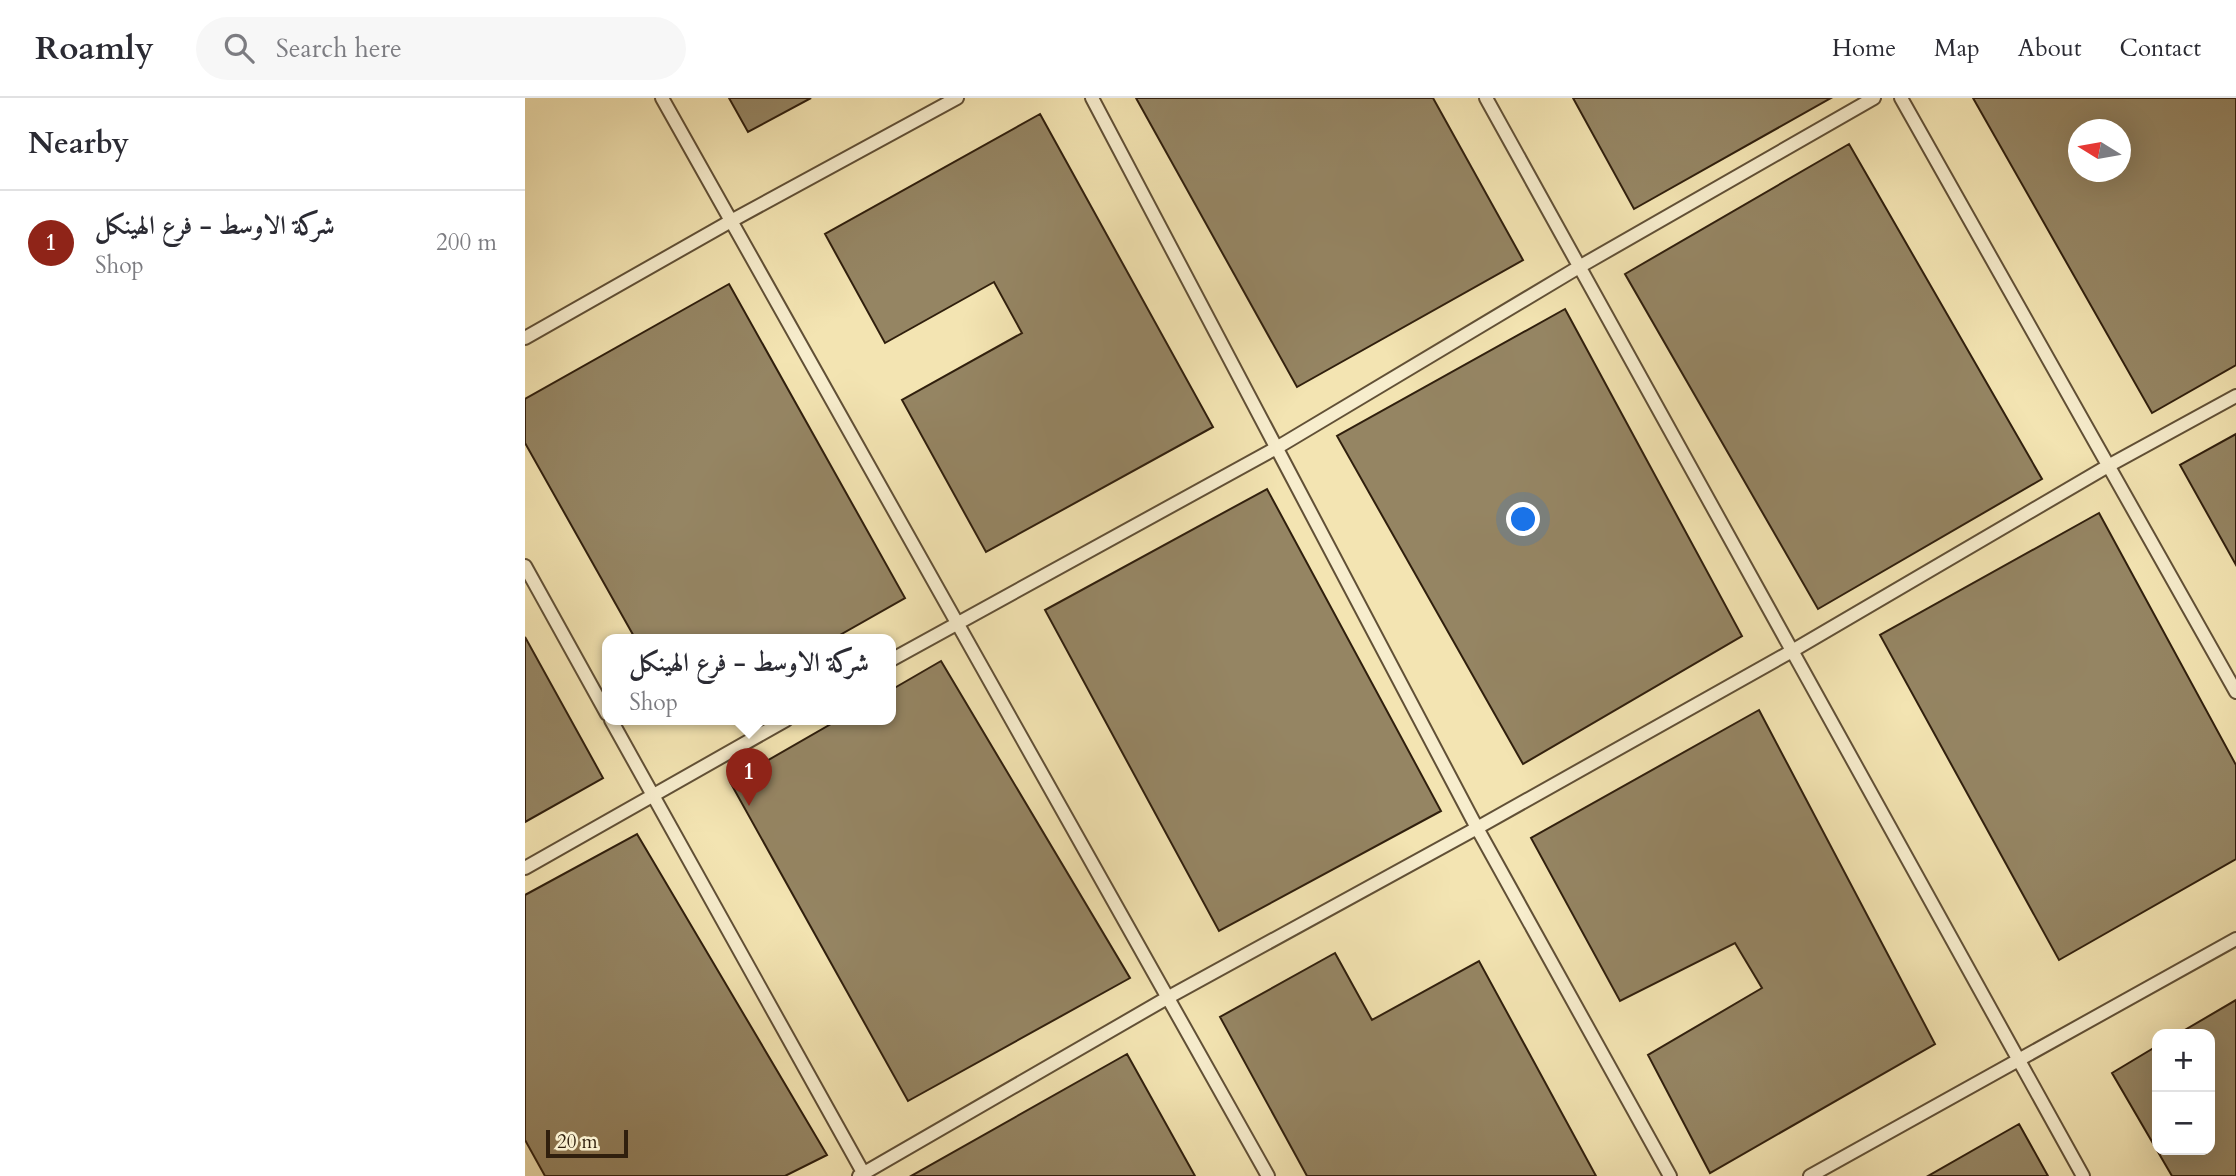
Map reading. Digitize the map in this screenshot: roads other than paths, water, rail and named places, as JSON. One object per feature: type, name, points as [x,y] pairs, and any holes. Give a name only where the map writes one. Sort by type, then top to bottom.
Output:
[{"type":"lane","points":[[662,98],[1268,1176]]},
{"type":"lane","points":[[525,338],[731,221],[957,98]]},
{"type":"lane","points":[[1091,98],[1478,828],[1671,1176]]},
{"type":"lane","points":[[1486,98],[2084,1176]]},
{"type":"lane","points":[[896,657],[1278,447],[1579,267],[1874,98]]},
{"type":"lane","points":[[1901,98],[2236,692]]},
{"type":"lane","points":[[614,725],[862,1175],[1167,998],[1478,828],[1792,651],[2108,466],[2236,396]]},
{"type":"lane","points":[[525,566],[602,705]]},
{"type":"lane","points":[[525,868],[777,725]]},
{"type":"lane","points":[[1810,1176],[2236,939]]},
{"type":"place","name":"شركة الاوسط - فرع الهينكل","points":[[749,806]]}]
